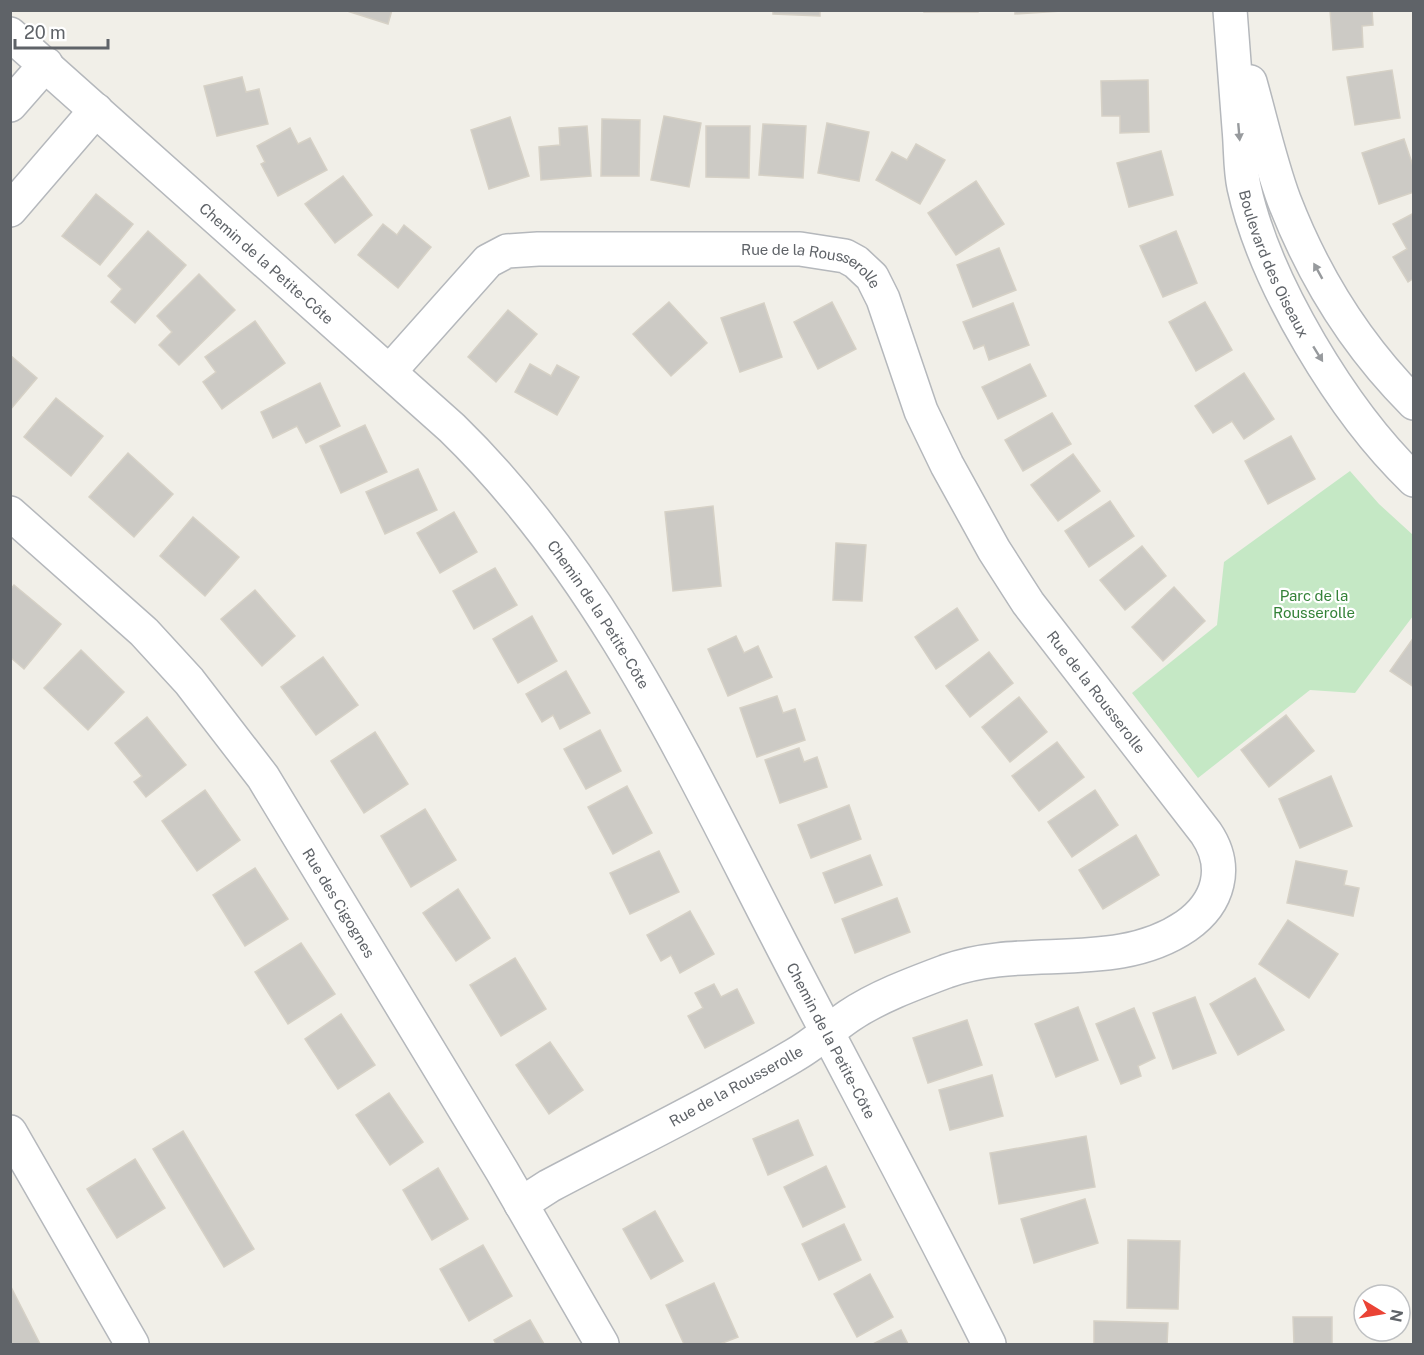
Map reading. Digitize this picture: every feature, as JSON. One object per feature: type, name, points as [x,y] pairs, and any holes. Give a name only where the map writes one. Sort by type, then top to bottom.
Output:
[{"type":"street","name":"Boulevard des Oiseaux","points":[[1230,10],[1276,176],[1305,248],[1346,320],[1413,403]]},
{"type":"street","name":"Boulevard des Oiseaux","points":[[1230,10],[1244,186],[1268,259],[1299,322],[1343,394],[1375,437],[1413,480]]},
{"type":"street","name":"Chemin de la Petite-Côte","points":[[10,34],[390,371],[500,477],[562,554],[640,674],[989,1344]]},
{"type":"street","points":[[10,105],[46,64]]},
{"type":"street","points":[[10,210],[96,110]]},
{"type":"street","name":"Rue de la Rousserolle","points":[[390,371],[477,270],[507,251],[538,249],[818,250],[845,256],[872,277],[883,298],[921,411],[982,531],[1028,603],[1206,833],[1217,854],[1220,876],[1215,894],[1203,914],[1165,937],[1121,951],[997,958],[963,966],[866,1006],[791,1058],[549,1186],[521,1204]]},
{"type":"street","name":"Rue des Cigognes","points":[[10,513],[144,632],[189,681],[245,753],[296,830],[521,1204],[602,1344]]},
{"type":"street","points":[[11,1132],[132,1344]]},
{"type":"green space","name":"Parc de la Rousserolle","points":[[1350,471],[1379,504],[1413,535],[1413,616],[1355,693],[1310,690],[1198,778],[1132,693],[1217,625],[1224,562]]},
{"type":"building","points":[[344,10],[392,10],[388,24]]},
{"type":"building","points":[[773,10],[820,10],[820,16],[773,14]]},
{"type":"building","points":[[924,10],[978,10],[978,12],[924,12]]},
{"type":"building","points":[[1015,10],[1061,10],[1061,11],[1015,14]]},
{"type":"building","points":[[1330,10],[1372,10],[1373,25],[1362,26],[1363,47],[1333,50]]},
{"type":"building","points":[[1392,70],[1400,118],[1355,125],[1347,77]]},
{"type":"building","points":[[242,77],[246,92],[259,89],[268,124],[217,136],[204,86]]},
{"type":"building","points":[[1148,80],[1149,132],[1120,133],[1120,116],[1102,116],[1101,81]]},
{"type":"building","points":[[664,116],[701,123],[689,187],[651,180]]},
{"type":"building","points":[[510,117],[529,176],[489,189],[471,130]]},
{"type":"building","points":[[602,119],[640,120],[639,176],[601,176]]},
{"type":"building","points":[[827,123],[869,132],[859,181],[818,173]]},
{"type":"building","points":[[763,124],[806,126],[803,178],[759,175]]},
{"type":"building","points":[[587,126],[591,176],[541,180],[539,147],[560,145],[559,128]]},
{"type":"building","points":[[706,126],[750,126],[749,178],[706,177]]},
{"type":"building","points":[[290,128],[298,144],[310,138],[327,170],[278,196],[261,164],[265,162],[257,146]]},
{"type":"building","points":[[1404,139],[1414,169],[1414,192],[1379,204],[1362,153]]},
{"type":"building","points":[[916,144],[945,160],[920,204],[876,180],[892,152],[907,160]]},
{"type":"building","points":[[1161,151],[1173,195],[1129,207],[1117,163]]},
{"type":"building","points":[[343,176],[372,215],[335,243],[305,204]]},
{"type":"building","points":[[976,181],[1004,224],[956,255],[928,213]]},
{"type":"building","points":[[96,194],[133,224],[100,265],[62,236]]},
{"type":"building","points":[[1414,213],[1414,278],[1408,282],[1393,257],[1407,249],[1393,224]]},
{"type":"building","points":[[383,224],[397,235],[404,225],[431,247],[398,288],[358,255]]},
{"type":"building","points":[[148,231],[186,265],[135,323],[111,302],[122,289],[108,276]]},
{"type":"building","points":[[1176,231],[1197,283],[1163,297],[1140,246]]},
{"type":"building","points":[[999,248],[1016,290],[973,307],[957,265]]},
{"type":"building","points":[[199,274],[235,310],[179,365],[159,345],[172,332],[157,316]]},
{"type":"building","points":[[669,302],[707,343],[671,376],[633,334]]},
{"type":"building","points":[[832,302],[856,349],[818,369],[794,322]]},
{"type":"building","points":[[1205,302],[1232,350],[1196,371],[1169,322]]},
{"type":"building","points":[[764,303],[782,357],[740,372],[721,318]]},
{"type":"building","points":[[1013,303],[1029,345],[989,360],[984,345],[974,349],[963,322]]},
{"type":"building","points":[[508,310],[537,334],[496,382],[468,357]]},
{"type":"building","points":[[255,321],[285,363],[222,409],[203,382],[216,372],[205,357]]},
{"type":"building","points":[[10,355],[37,378],[10,410]]},
{"type":"building","points":[[530,364],[551,376],[557,365],[579,377],[557,415],[515,392]]},
{"type":"building","points":[[1030,364],[1046,396],[998,419],[982,387]]},
{"type":"building","points":[[1244,373],[1274,419],[1244,439],[1232,421],[1213,433],[1195,406]]},
{"type":"building","points":[[320,383],[340,426],[306,443],[297,426],[273,438],[261,412]]},
{"type":"building","points":[[56,398],[103,436],[71,476],[24,437]]},
{"type":"building","points":[[1052,413],[1071,444],[1023,471],[1005,440]]},
{"type":"building","points":[[365,425],[387,472],[341,493],[320,446]]},
{"type":"building","points":[[1291,436],[1315,479],[1268,504],[1245,461]]},
{"type":"building","points":[[128,453],[173,494],[134,537],[89,497]]},
{"type":"building","points":[[1073,454],[1100,491],[1058,521],[1031,485]]},
{"type":"building","points":[[418,469],[437,510],[385,534],[366,492]]},
{"type":"building","points":[[1110,501],[1134,536],[1089,567],[1065,531]]},
{"type":"building","points":[[713,506],[721,586],[673,591],[665,512]]},
{"type":"building","points":[[454,512],[477,552],[440,573],[417,533]]},
{"type":"building","points":[[193,517],[239,557],[205,596],[160,556]]},
{"type":"building","points":[[836,543],[866,545],[862,601],[833,600]]},
{"type":"building","points":[[1142,546],[1166,576],[1125,610],[1100,580]]},
{"type":"building","points":[[495,568],[517,605],[474,629],[453,591]]},
{"type":"building","points":[[14,585],[61,624],[24,669],[10,657],[10,590]]},
{"type":"building","points":[[1174,587],[1205,621],[1163,661],[1132,627]]},
{"type":"building","points":[[255,590],[295,636],[262,666],[221,619]]},
{"type":"building","points":[[957,608],[978,640],[936,669],[915,637]]},
{"type":"building","points":[[532,616],[557,661],[518,683],[493,639]]},
{"type":"building","points":[[736,636],[744,653],[758,646],[772,677],[728,696],[708,649]]},
{"type":"building","points":[[1414,637],[1414,687],[1390,671]]},
{"type":"building","points":[[81,650],[124,692],[88,730],[44,688]]},
{"type":"building","points":[[989,652],[1013,683],[970,717],[946,686]]},
{"type":"building","points":[[323,657],[358,705],[316,735],[281,687]]},
{"type":"building","points":[[566,671],[590,713],[560,729],[553,715],[542,722],[526,694]]},
{"type":"building","points":[[777,696],[783,713],[795,709],[805,740],[757,757],[740,708]]},
{"type":"building","points":[[1019,697],[1047,732],[1010,762],[982,727]]},
{"type":"building","points":[[1286,715],[1314,751],[1269,787],[1241,750]]},
{"type":"building","points":[[147,717],[186,765],[146,797],[134,782],[142,776],[115,743]]},
{"type":"building","points":[[600,730],[621,771],[586,789],[564,749]]},
{"type":"building","points":[[375,732],[408,784],[364,813],[331,761]]},
{"type":"building","points":[[1057,742],[1084,777],[1039,811],[1012,776]]},
{"type":"building","points":[[799,748],[804,762],[817,757],[827,787],[780,803],[765,760]]},
{"type":"building","points":[[1331,776],[1352,826],[1300,848],[1279,799]]},
{"type":"building","points":[[627,786],[652,833],[613,854],[588,807]]},
{"type":"building","points":[[205,790],[240,840],[197,871],[162,821]]},
{"type":"building","points":[[1095,790],[1118,825],[1072,857],[1048,822]]},
{"type":"building","points":[[849,805],[861,839],[811,858],[798,825]]},
{"type":"building","points":[[425,809],[456,860],[411,887],[381,836]]},
{"type":"building","points":[[1136,835],[1159,875],[1103,909],[1079,870]]},
{"type":"building","points":[[659,851],[679,892],[630,914],[610,873]]},
{"type":"building","points":[[870,855],[882,885],[835,903],[823,873]]},
{"type":"building","points":[[1296,861],[1347,871],[1344,885],[1359,888],[1353,916],[1287,903]]},
{"type":"building","points":[[255,868],[288,919],[245,946],[213,895]]},
{"type":"building","points":[[458,889],[490,938],[456,961],[423,913]]},
{"type":"building","points":[[897,898],[910,932],[855,953],[842,919]]},
{"type":"building","points":[[690,911],[714,954],[680,973],[671,955],[661,961],[647,935]]},
{"type":"building","points":[[1288,920],[1338,954],[1309,998],[1259,964]]},
{"type":"building","points":[[301,943],[335,994],[288,1024],[255,972]]},
{"type":"building","points":[[515,958],[546,1009],[501,1036],[470,985]]},
{"type":"building","points":[[1255,978],[1284,1030],[1238,1055],[1210,1004]]},
{"type":"building","points":[[714,984],[721,997],[737,989],[754,1023],[705,1048],[688,1016],[703,1008],[695,993]]},
{"type":"building","points":[[1195,997],[1216,1053],[1173,1069],[1153,1013]]},
{"type":"building","points":[[1078,1007],[1098,1060],[1056,1077],[1035,1024]]},
{"type":"building","points":[[1134,1008],[1155,1058],[1138,1066],[1141,1076],[1121,1084],[1096,1024]]},
{"type":"building","points":[[341,1014],[375,1065],[338,1089],[305,1039]]},
{"type":"building","points":[[967,1020],[982,1065],[928,1083],[913,1038]]},
{"type":"building","points":[[550,1042],[583,1090],[549,1114],[516,1065]]},
{"type":"building","points":[[992,1075],[1003,1116],[950,1130],[939,1090]]},
{"type":"building","points":[[389,1093],[423,1142],[390,1165],[356,1115]]},
{"type":"building","points":[[798,1120],[813,1155],[768,1175],[753,1139]]},
{"type":"building","points":[[183,1131],[254,1249],[224,1267],[153,1149]]},
{"type":"building","points":[[1086,1136],[1095,1187],[999,1204],[990,1153]]},
{"type":"building","points":[[135,1159],[165,1208],[117,1238],[87,1189]]},
{"type":"building","points":[[826,1166],[845,1207],[803,1227],[784,1187]]},
{"type":"building","points":[[438,1168],[468,1219],[432,1240],[403,1190]]},
{"type":"building","points":[[1085,1199],[1098,1243],[1034,1263],[1021,1219]]},
{"type":"building","points":[[655,1211],[683,1261],[651,1279],[623,1229]]},
{"type":"building","points":[[844,1224],[861,1260],[819,1280],[802,1244]]},
{"type":"building","points":[[1128,1240],[1180,1241],[1178,1309],[1127,1308]]},
{"type":"building","points":[[483,1245],[512,1296],[469,1321],[440,1269]]},
{"type":"building","points":[[870,1274],[893,1317],[857,1337],[834,1294]]},
{"type":"building","points":[[714,1283],[738,1337],[720,1344],[684,1344],[666,1305]]},
{"type":"building","points":[[10,1285],[40,1344],[10,1344]]},
{"type":"building","points":[[1293,1317],[1332,1317],[1332,1344],[1294,1344]]},
{"type":"building","points":[[530,1320],[544,1344],[496,1344],[494,1340]]},
{"type":"building","points":[[1094,1321],[1168,1323],[1167,1344],[1094,1344]]},
{"type":"building","points":[[901,1330],[908,1344],[873,1344]]}]
